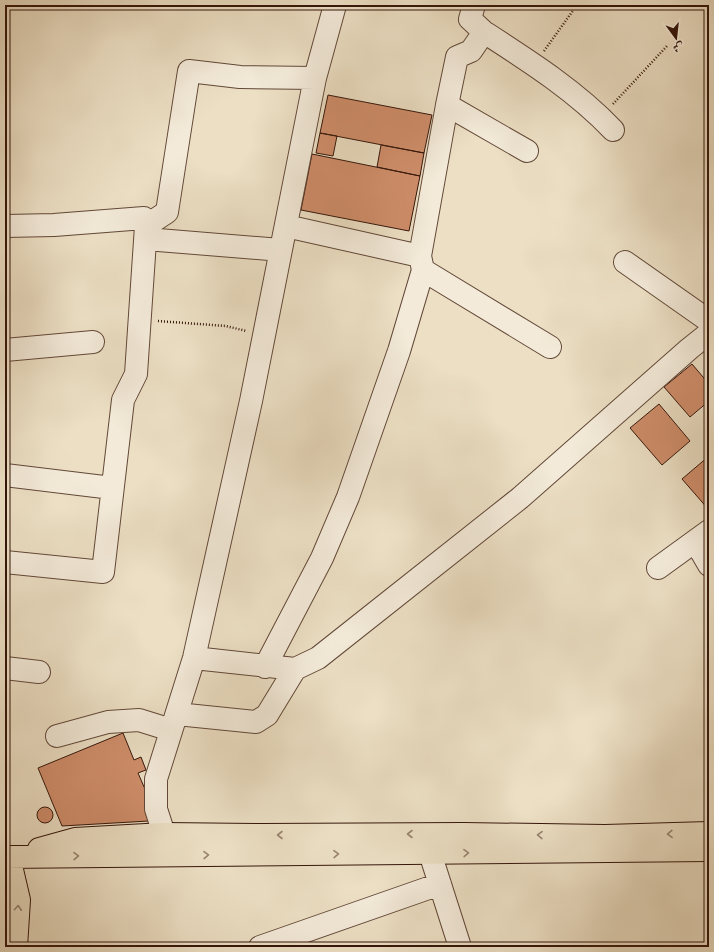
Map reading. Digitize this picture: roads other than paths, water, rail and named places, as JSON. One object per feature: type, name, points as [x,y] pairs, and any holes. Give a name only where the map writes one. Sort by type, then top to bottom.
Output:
[{"type":"main road","points":[[164,845],[261,835],[464,834],[605,836],[709,833]]},
{"type":"main road","points":[[16,947],[18,900],[6,860],[75,839],[164,845],[430,853],[709,850]]},
{"type":"street","points":[[474,5],[470,19],[484,32],[535,64],[607,124]]},
{"type":"street","points":[[164,845],[156,810],[156,779],[194,658],[250,409],[314,78],[334,7]]},
{"type":"street","points":[[265,667],[322,558],[348,497],[399,351],[421,263],[447,105],[457,57],[471,51],[484,32]]},
{"type":"street","points":[[146,232],[167,212],[190,71],[240,77],[314,78]]},
{"type":"street","points":[[447,105],[527,151]]},
{"type":"street","points":[[5,226],[54,225],[144,218],[146,232],[136,374],[124,400],[102,572],[5,562]]},
{"type":"street","points":[[286,226],[421,263],[550,347]]},
{"type":"street","points":[[146,232],[281,250]]},
{"type":"street","points":[[625,262],[709,322]]},
{"type":"street","points":[[194,658],[265,667],[295,669],[318,658],[520,498],[709,333]]},
{"type":"street","points":[[5,350],[93,342]]},
{"type":"street","points":[[5,475],[112,488]]},
{"type":"street","points":[[658,568],[702,536],[709,565]]},
{"type":"street","points":[[5,668],[39,672]]},
{"type":"street","points":[[57,736],[108,722],[139,720],[174,722],[256,722],[267,715],[295,669]]},
{"type":"street","points":[[430,853],[460,947]]},
{"type":"street","points":[[260,947],[310,939],[440,884]]}]
